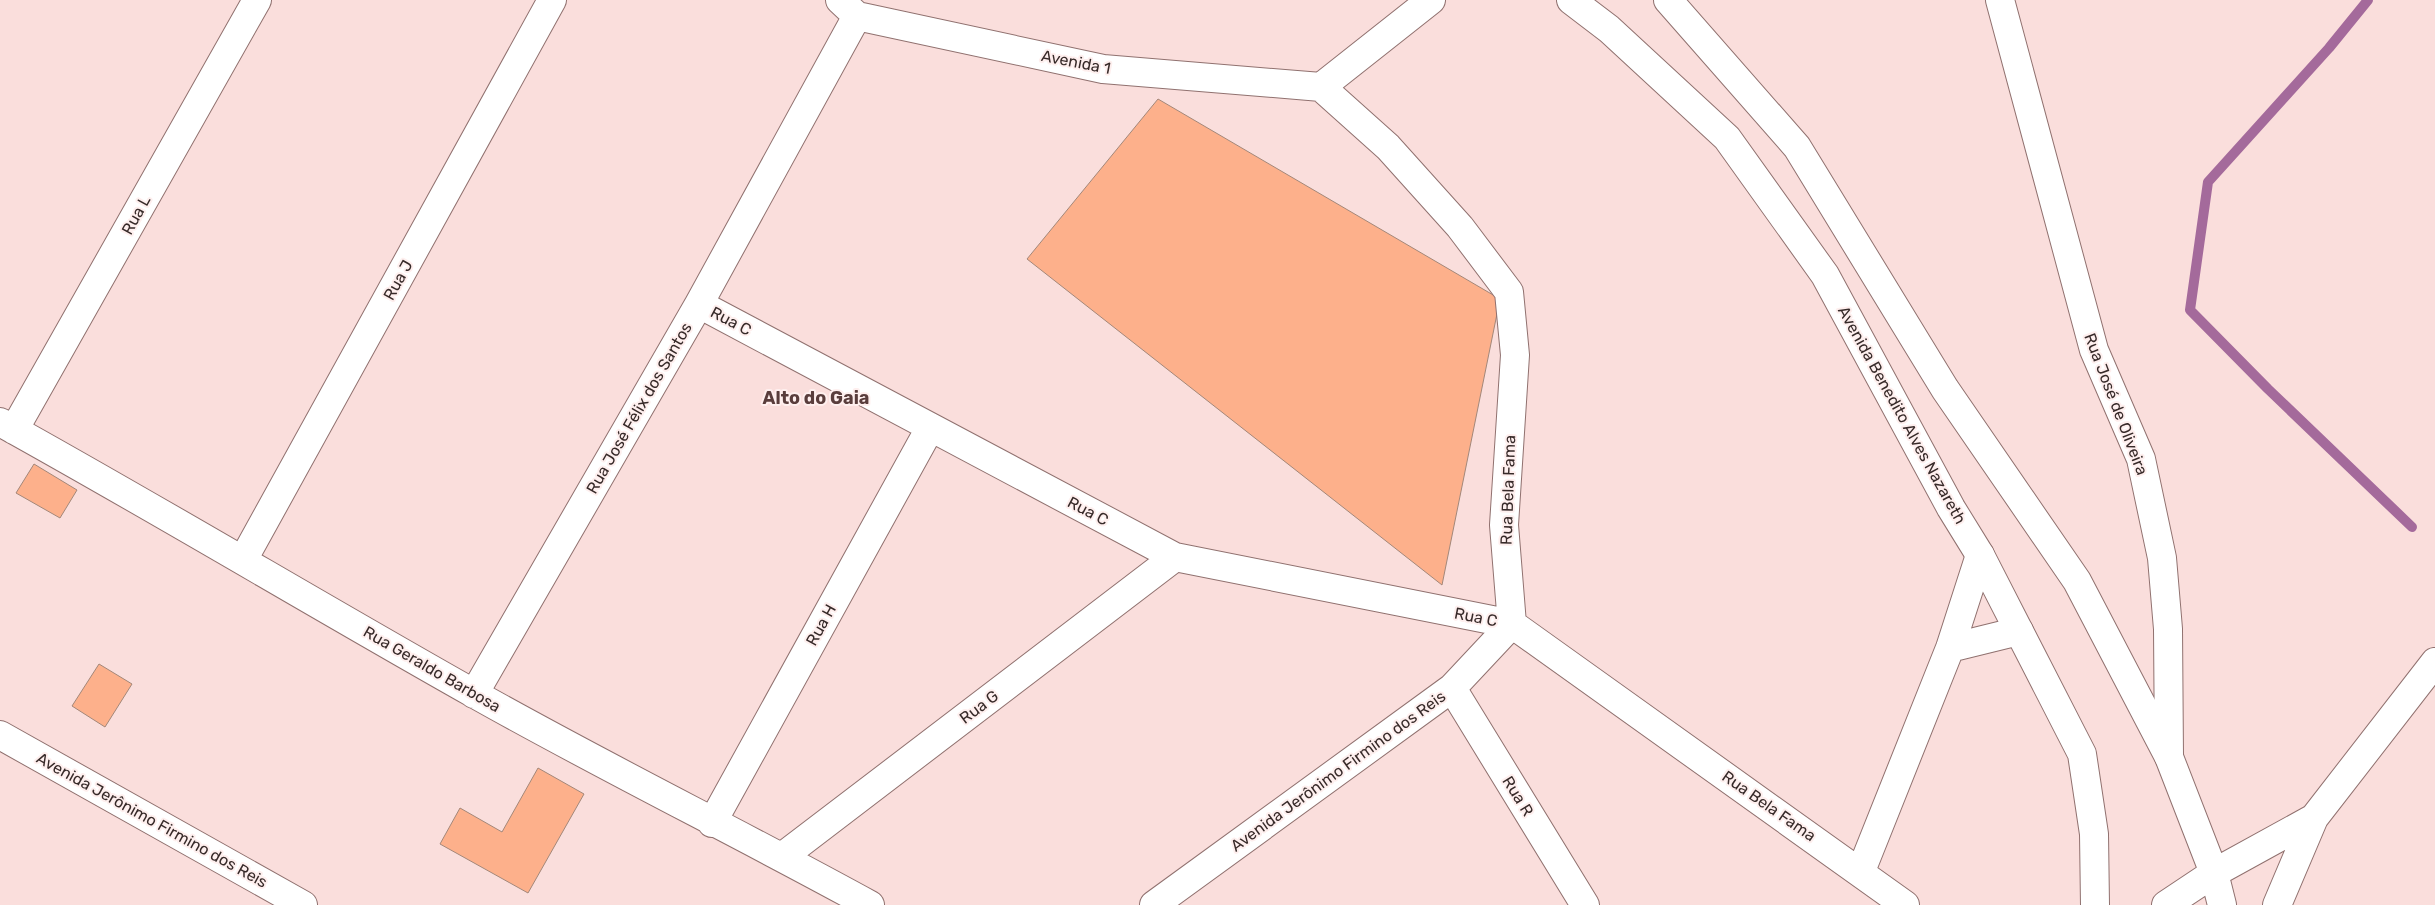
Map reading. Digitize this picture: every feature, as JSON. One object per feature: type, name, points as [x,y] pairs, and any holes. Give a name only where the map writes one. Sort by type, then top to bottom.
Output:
[{"type":"street","name":"Rua L","points":[[7,426],[257,0]]},
{"type":"street","name":"Rua J","points":[[243,560],[552,0]]},
{"type":"street","points":[[1321,87],[1431,0]]},
{"type":"street","name":"Avenida Benedito Alves Nazareth","points":[[1571,0],[1609,28],[1727,138],[1825,275],[1951,508],[1980,555],[2082,754],[2094,834],[2095,905]]},
{"type":"street","points":[[1668,0],[1797,148],[1945,389],[2077,581],[2169,757],[2214,873],[2222,905]]},
{"type":"street","name":"Rua José de Oliveira","points":[[2000,0],[2094,350],[2141,459],[2162,558],[2168,629],[2169,757]]},
{"type":"street","name":"Avenida 1","points":[[849,8],[1103,69],[1321,87]]},
{"type":"street","name":"Rua José Félix dos Santos","points":[[474,694],[699,304],[849,8]]},
{"type":"street","name":"Rua Bela Fama","points":[[1321,87],[1388,147],[1460,227],[1509,292],[1515,355],[1504,525],[1512,624],[1861,871],[1905,905]]},
{"type":"street","name":"Rua C","points":[[699,304],[1175,557],[1512,624]]},
{"type":"street","name":"Rua Geraldo Barbosa","points":[[7,426],[474,694],[712,823],[782,857],[870,905]]},
{"type":"street","name":"Rua H","points":[[712,823],[930,428]]},
{"type":"street","points":[[1861,871],[1950,648],[1980,555]]},
{"type":"street","name":"Rua G","points":[[782,857],[1175,557]]},
{"type":"street","name":"Avenida Jerônimo Firmino dos Reis","points":[[1154,905],[1452,688],[1512,624]]},
{"type":"street","points":[[1950,648],[2019,630]]},
{"type":"street","points":[[2277,905],[2314,818],[2435,662]]},
{"type":"street","name":"Rua R","points":[[1452,688],[1585,905]]},
{"type":"street","name":"Avenida Jerônimo Firmino dos Reis","points":[[0,736],[303,905]]},
{"type":"street","points":[[2166,905],[2214,873],[2314,818]]},
{"type":"building","points":[[1158,99],[1500,299],[1442,585],[1027,259]]},
{"type":"building","points":[[34,464],[77,490],[60,518],[16,493]]},
{"type":"building","points":[[99,664],[132,684],[105,727],[72,706]]},
{"type":"building","points":[[538,768],[584,794],[528,893],[440,844],[460,808],[502,832]]},
{"type":"waterway","points":[[2368,0],[2329,48],[2208,182],[2190,310],[2268,389],[2412,527]]},
{"type":"district","name":"Alto do Gaia","points":[[816,398]]}]
